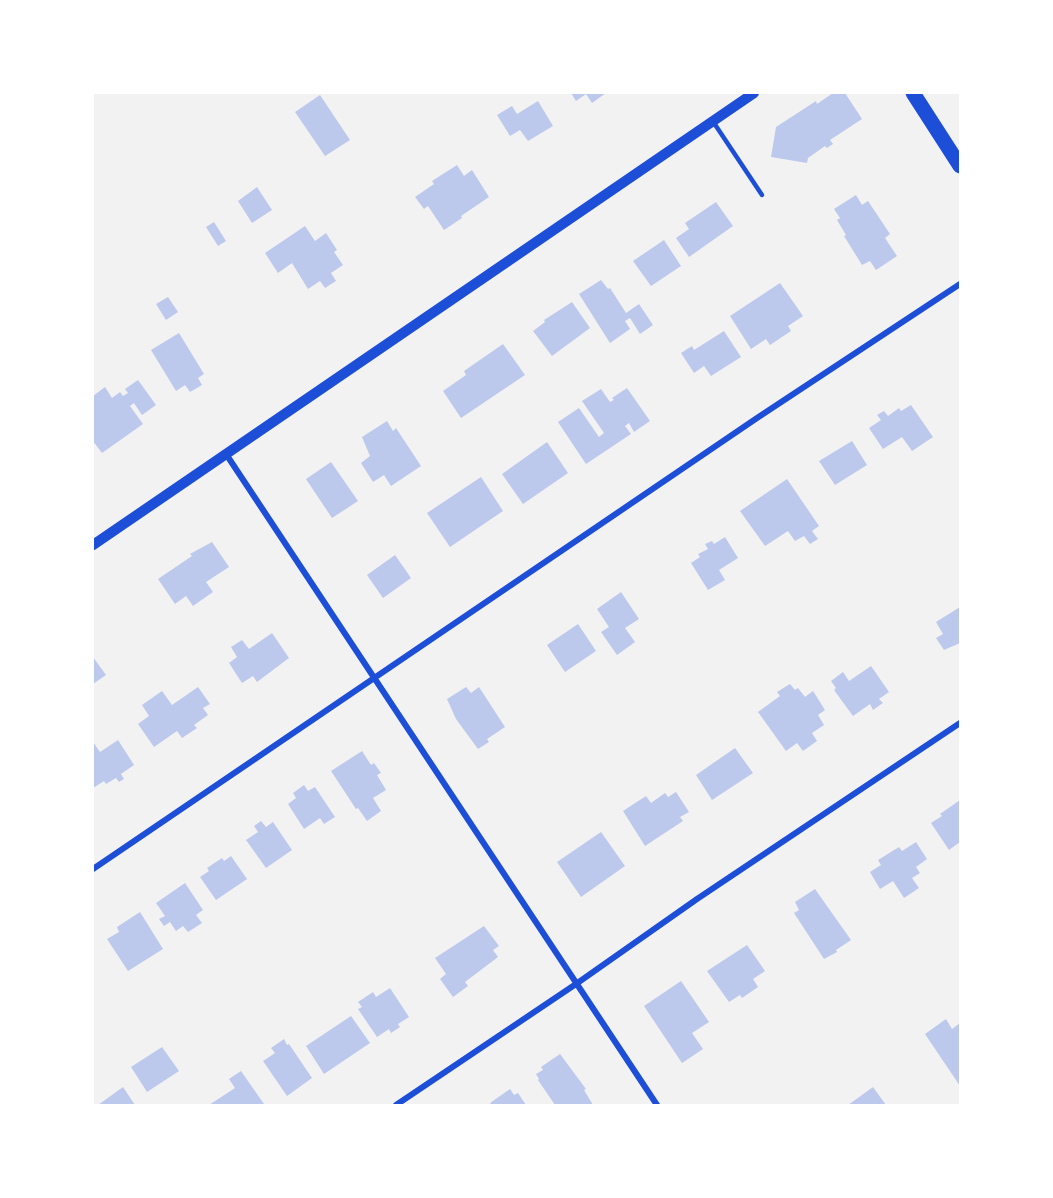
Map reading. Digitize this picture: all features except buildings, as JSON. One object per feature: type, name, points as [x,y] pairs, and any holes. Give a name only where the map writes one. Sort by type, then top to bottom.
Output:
[{"type":"main road","points":[[914,93],[960,166]]},
{"type":"street","points":[[93,545],[754,93]]},
{"type":"street","points":[[93,869],[757,418],[960,284]]},
{"type":"street","points":[[226,454],[657,1105]]},
{"type":"street","points":[[396,1105],[960,723]]},
{"type":"lane","points":[[713,122],[762,195]]}]
